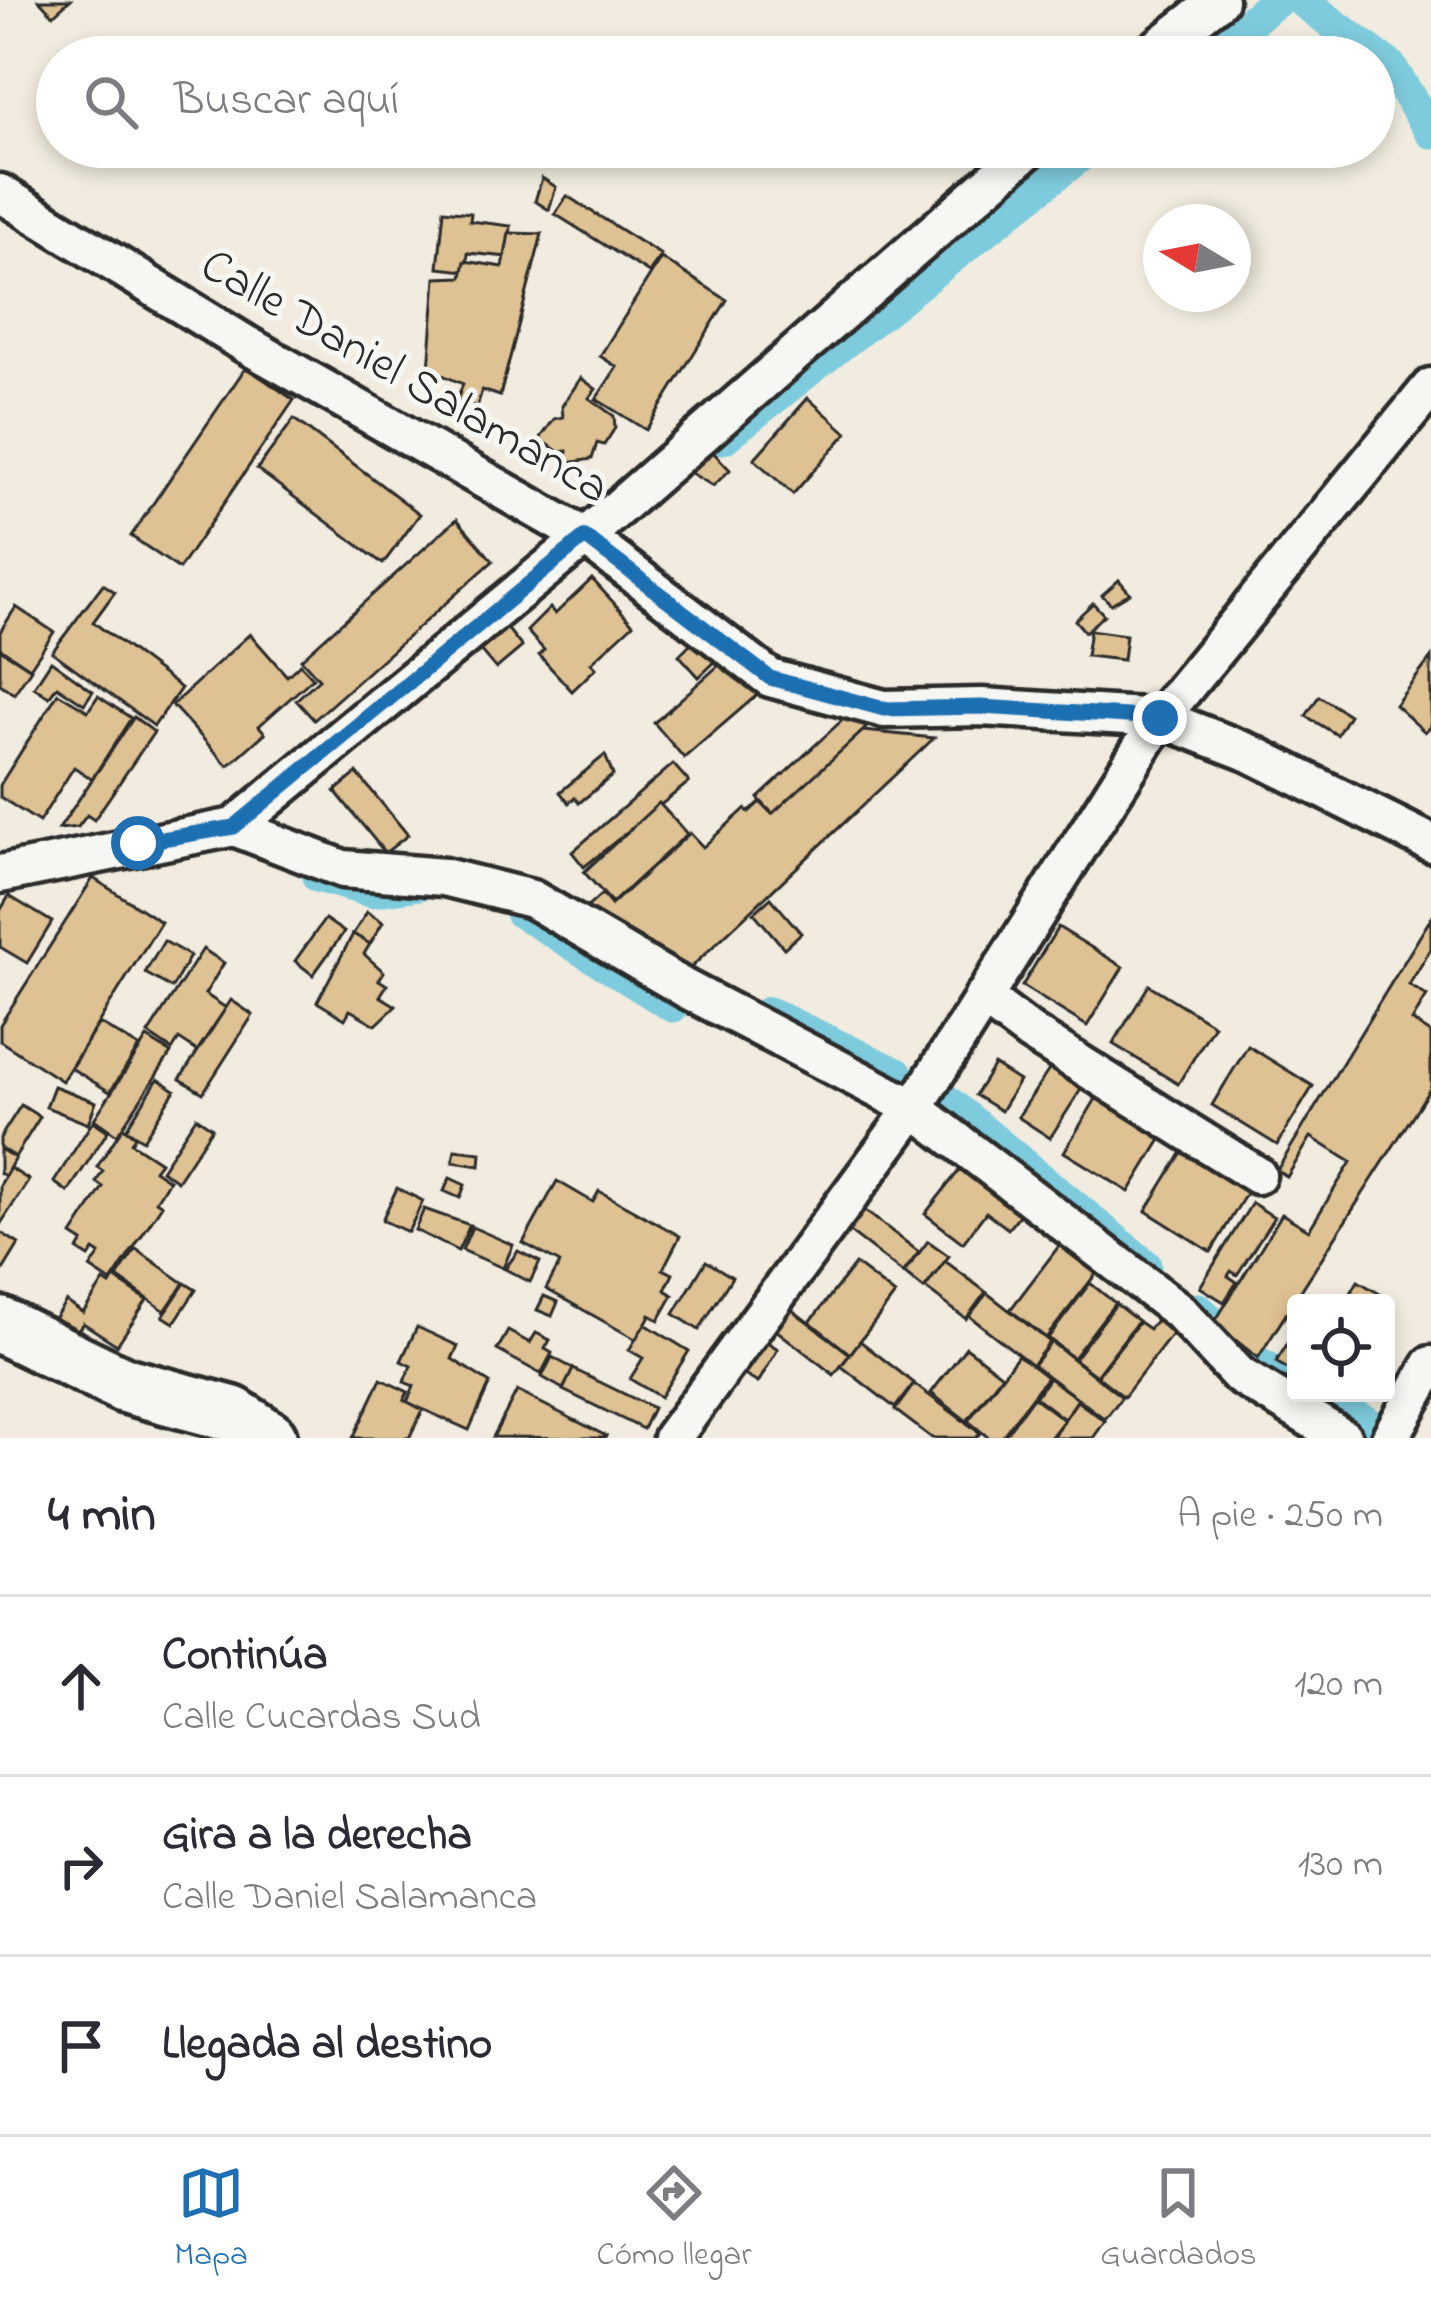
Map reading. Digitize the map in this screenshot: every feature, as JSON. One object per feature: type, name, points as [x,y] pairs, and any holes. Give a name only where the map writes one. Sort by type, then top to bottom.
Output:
[{"type":"main road","points":[[0,1325],[124,1385],[232,1414],[269,1438]]},
{"type":"street","points":[[1173,36],[1219,0]]},
{"type":"street","points":[[0,874],[234,827],[585,537],[1006,168]]},
{"type":"street","name":"Calle Daniel Salamanca","points":[[0,193],[247,345],[585,537],[770,678],[884,709],[1002,707],[1160,718],[1250,753],[1431,842]]},
{"type":"street","points":[[672,1438],[914,1108],[1160,718],[1431,387]]},
{"type":"street","points":[[234,827],[343,869],[444,877],[532,899],[686,988],[914,1108],[1179,1310],[1240,1376],[1342,1438]]},
{"type":"street","points":[[983,997],[1031,1034],[1257,1175]]},
{"type":"street","points":[[1390,1438],[1431,1365]]},
{"type":"building","points":[[39,0],[70,0],[53,15]]},
{"type":"building","points":[[542,178],[556,187],[549,210],[535,201]]},
{"type":"building","points":[[567,196],[661,255],[649,273],[555,214]]},
{"type":"building","points":[[444,210],[471,213],[470,221],[511,226],[508,257],[468,253],[466,271],[438,268]]},
{"type":"building","points":[[509,233],[542,234],[500,396],[482,390],[477,407],[457,400],[463,384],[429,369],[436,278],[462,277],[465,261],[503,267]]},
{"type":"building","points":[[661,258],[727,300],[646,430],[596,399],[617,367],[600,356]]},
{"type":"building","points":[[246,367],[294,400],[179,569],[131,536]]},
{"type":"building","points":[[581,378],[596,389],[589,398],[614,416],[615,428],[604,445],[597,443],[592,459],[568,463],[567,451],[559,452],[540,439],[554,419],[563,417],[562,406]]},
{"type":"building","points":[[808,398],[847,433],[793,494],[754,459]]},
{"type":"building","points":[[294,419],[420,514],[383,564],[257,469]]},
{"type":"building","points":[[713,452],[730,470],[713,486],[691,473]]},
{"type":"building","points":[[457,519],[493,561],[314,720],[296,700],[319,679],[301,659]]},
{"type":"building","points":[[592,579],[633,624],[591,663],[596,668],[572,691],[539,655],[544,650],[527,631],[550,608],[555,614]]},
{"type":"building","points":[[1119,580],[1130,593],[1111,604],[1102,595]]},
{"type":"building","points":[[103,584],[115,592],[93,622],[181,688],[154,726],[52,652]]},
{"type":"building","points":[[1093,603],[1104,615],[1085,632],[1075,620]]},
{"type":"building","points":[[16,607],[54,632],[30,668],[0,648],[0,632]]},
{"type":"building","points":[[506,627],[522,647],[496,669],[480,650]]},
{"type":"building","points":[[1090,630],[1126,635],[1123,660],[1086,656]]},
{"type":"building","points":[[250,634],[287,676],[300,664],[313,678],[259,726],[265,733],[228,766],[172,705]]},
{"type":"building","points":[[699,635],[720,657],[699,677],[679,655]]},
{"type":"building","points":[[0,649],[31,669],[14,694],[0,684]]},
{"type":"building","points":[[727,658],[763,690],[684,758],[654,723]]},
{"type":"building","points":[[1431,658],[1431,726],[1425,732],[1395,705]]},
{"type":"building","points":[[51,661],[93,691],[84,704],[57,686],[49,697],[34,687]]},
{"type":"building","points":[[58,693],[88,711],[98,696],[131,718],[92,779],[74,767],[39,822],[0,797],[0,785]]},
{"type":"building","points":[[1319,696],[1349,715],[1337,735],[1306,716]]},
{"type":"building","points":[[851,712],[866,728],[774,815],[758,798]]},
{"type":"building","points":[[134,717],[154,732],[94,820],[87,815],[78,827],[59,829]]},
{"type":"building","points":[[863,731],[934,738],[685,973],[583,911],[602,894],[611,905],[690,833],[703,847],[745,809],[749,812],[760,802],[772,814]]},
{"type":"building","points":[[605,755],[613,775],[579,803],[575,798],[569,803],[560,792]]},
{"type":"building","points":[[673,764],[689,782],[584,867],[572,852]]},
{"type":"building","points":[[357,773],[408,835],[385,853],[335,791]]},
{"type":"building","points":[[659,803],[687,834],[612,903],[584,872]]},
{"type":"building","points":[[93,878],[161,922],[62,1081],[0,1041],[0,1025]]},
{"type":"building","points":[[9,896],[52,922],[27,963],[0,947],[0,911]]},
{"type":"building","points":[[771,898],[801,933],[784,948],[754,913]]},
{"type":"building","points":[[367,912],[383,922],[370,944],[353,934]]},
{"type":"building","points":[[1431,918],[1431,949],[1409,985],[1427,996],[1412,1021],[1431,1033],[1431,1087],[1299,1294],[1287,1294],[1287,1313],[1258,1358],[1214,1323],[1282,1214],[1309,1230],[1351,1162],[1311,1137],[1287,1177],[1277,1170]]},
{"type":"building","points":[[325,919],[344,932],[313,975],[295,961]]},
{"type":"building","points":[[1058,927],[1123,967],[1087,1026],[1022,986]]},
{"type":"building","points":[[353,934],[370,944],[364,954],[384,972],[379,980],[387,985],[380,996],[396,1006],[376,1025],[350,1010],[345,1019],[317,1002]]},
{"type":"building","points":[[164,941],[190,956],[172,988],[145,973]]},
{"type":"building","points":[[203,949],[224,963],[205,994],[226,1008],[197,1051],[179,1039],[172,1050],[148,1034]]},
{"type":"building","points":[[1149,985],[1214,1025],[1178,1084],[1113,1044]]},
{"type":"building","points":[[231,1000],[253,1015],[203,1093],[180,1079]]},
{"type":"building","points":[[99,1023],[139,1047],[110,1092],[71,1068]]},
{"type":"building","points":[[147,1038],[171,1053],[117,1135],[94,1119]]},
{"type":"building","points":[[1248,1046],[1313,1086],[1277,1145],[1212,1105]]},
{"type":"building","points":[[1056,1059],[1087,1080],[1050,1138],[1018,1117]]},
{"type":"building","points":[[994,1065],[1019,1081],[1001,1111],[975,1095]]},
{"type":"building","points":[[158,1079],[175,1090],[143,1140],[126,1129]]},
{"type":"building","points":[[54,1086],[96,1102],[88,1124],[46,1107]]},
{"type":"building","points":[[1100,1092],[1165,1133],[1129,1192],[1064,1152]]},
{"type":"building","points":[[21,1105],[40,1117],[15,1157],[0,1148],[0,1138]]},
{"type":"building","points":[[196,1117],[212,1128],[177,1181],[161,1170]]},
{"type":"building","points":[[93,1121],[108,1131],[68,1192],[54,1182]]},
{"type":"building","points":[[123,1127],[135,1136],[131,1143],[160,1162],[154,1170],[169,1180],[156,1201],[162,1205],[111,1282],[90,1268],[100,1254],[94,1250],[89,1257],[78,1250],[83,1242],[72,1235],[103,1187],[96,1182],[103,1171],[97,1167]]},
{"type":"building","points":[[0,1149],[15,1158],[5,1176],[0,1173]]},
{"type":"building","points":[[455,1150],[481,1153],[480,1166],[453,1162]]},
{"type":"building","points":[[1182,1152],[1247,1192],[1211,1252],[1146,1211]]},
{"type":"building","points":[[10,1168],[29,1180],[0,1225],[0,1185]]},
{"type":"building","points":[[961,1168],[1021,1213],[1008,1229],[986,1212],[963,1243],[925,1214]]},
{"type":"building","points":[[450,1178],[465,1185],[460,1198],[444,1191]]},
{"type":"building","points":[[557,1181],[593,1202],[599,1191],[680,1236],[663,1269],[673,1274],[665,1290],[673,1295],[659,1320],[650,1315],[637,1340],[546,1289],[560,1263],[523,1243]]},
{"type":"building","points":[[397,1188],[423,1201],[408,1232],[382,1220]]},
{"type":"building","points":[[851,1200],[919,1252],[903,1273],[835,1221]]},
{"type":"building","points":[[1252,1203],[1274,1217],[1237,1275],[1231,1271],[1228,1276],[1237,1282],[1224,1302],[1200,1287]]},
{"type":"building","points":[[424,1209],[470,1225],[458,1251],[415,1230]]},
{"type":"building","points":[[472,1227],[513,1245],[503,1268],[462,1250]]},
{"type":"building","points":[[0,1232],[19,1244],[0,1275]]},
{"type":"building","points":[[928,1241],[949,1256],[924,1289],[904,1273]]},
{"type":"building","points":[[1062,1242],[1099,1270],[1046,1338],[1010,1310]]},
{"type":"building","points":[[136,1249],[184,1283],[165,1311],[117,1277]]},
{"type":"building","points":[[518,1251],[540,1262],[530,1282],[505,1269]]},
{"type":"building","points":[[706,1261],[732,1277],[699,1330],[674,1314]]},
{"type":"building","points":[[945,1261],[986,1292],[966,1319],[925,1288]]},
{"type":"building","points":[[855,1264],[895,1295],[850,1354],[810,1322]]},
{"type":"building","points":[[114,1278],[147,1300],[117,1345],[83,1323],[70,1341],[49,1326],[66,1301],[83,1313],[104,1281],[110,1285]]},
{"type":"building","points":[[1358,1281],[1380,1294],[1350,1294]]},
{"type":"building","points":[[185,1283],[196,1290],[174,1323],[163,1316]]},
{"type":"building","points":[[1090,1283],[1115,1303],[1073,1358],[1048,1338]]},
{"type":"building","points":[[987,1293],[1050,1342],[1032,1365],[969,1316]]},
{"type":"building","points":[[544,1296],[558,1302],[552,1316],[537,1310]]},
{"type":"building","points":[[779,1300],[850,1354],[834,1375],[763,1320]]},
{"type":"building","points":[[1116,1304],[1138,1321],[1096,1376],[1074,1359]]},
{"type":"building","points":[[1156,1320],[1173,1333],[1124,1397],[1097,1376],[1139,1322],[1149,1329]]},
{"type":"building","points":[[645,1324],[689,1351],[660,1397],[630,1379],[643,1358],[629,1350]]},
{"type":"building","points":[[417,1327],[458,1346],[452,1359],[490,1383],[469,1430],[407,1402],[414,1386],[404,1382],[411,1366],[401,1361]]},
{"type":"building","points":[[508,1331],[530,1343],[536,1333],[550,1340],[545,1349],[552,1353],[541,1374],[497,1350]]},
{"type":"building","points":[[755,1334],[778,1349],[758,1383],[734,1369]]},
{"type":"building","points":[[860,1341],[914,1383],[895,1408],[841,1366]]},
{"type":"building","points":[[1051,1342],[1122,1397],[1105,1419],[1033,1365]]},
{"type":"building","points":[[1287,1344],[1287,1369],[1276,1362]]},
{"type":"building","points":[[966,1347],[1002,1375],[967,1421],[931,1393]]},
{"type":"building","points":[[1018,1355],[1047,1377],[1001,1438],[989,1438],[968,1421]]},
{"type":"building","points":[[552,1357],[574,1369],[563,1389],[542,1377]]},
{"type":"building","points":[[573,1369],[653,1408],[643,1429],[563,1390]]},
{"type":"building","points":[[1049,1378],[1078,1399],[1064,1419],[1035,1397]]},
{"type":"building","points":[[381,1379],[408,1392],[404,1400],[423,1410],[409,1438],[353,1438]]},
{"type":"building","points":[[914,1384],[980,1433],[976,1438],[932,1438],[895,1410]]},
{"type":"building","points":[[517,1391],[606,1436],[605,1438],[493,1437]]},
{"type":"building","points":[[1033,1397],[1064,1420],[1050,1438],[1003,1438]]},
{"type":"building","points":[[1077,1401],[1105,1421],[1093,1438],[1052,1438]]},
{"type":"waterway","points":[[1232,36],[1278,0]]},
{"type":"waterway","points":[[1301,0],[1350,36]]},
{"type":"waterway","points":[[1395,74],[1431,132]]},
{"type":"waterway","points":[[723,438],[1064,168]]},
{"type":"waterway","points":[[318,876],[371,891],[420,884]]},
{"type":"waterway","points":[[521,912],[673,1006]]},
{"type":"waterway","points":[[768,1013],[897,1074]]},
{"type":"waterway","points":[[938,1094],[1145,1265]]},
{"type":"waterway","points":[[1198,1309],[1252,1359],[1287,1379]]},
{"type":"waterway","points":[[1330,1402],[1368,1423]]},
{"type":"route","points":[[138,843],[234,827],[585,537],[770,678],[884,709],[981,707],[1160,718]]}]
